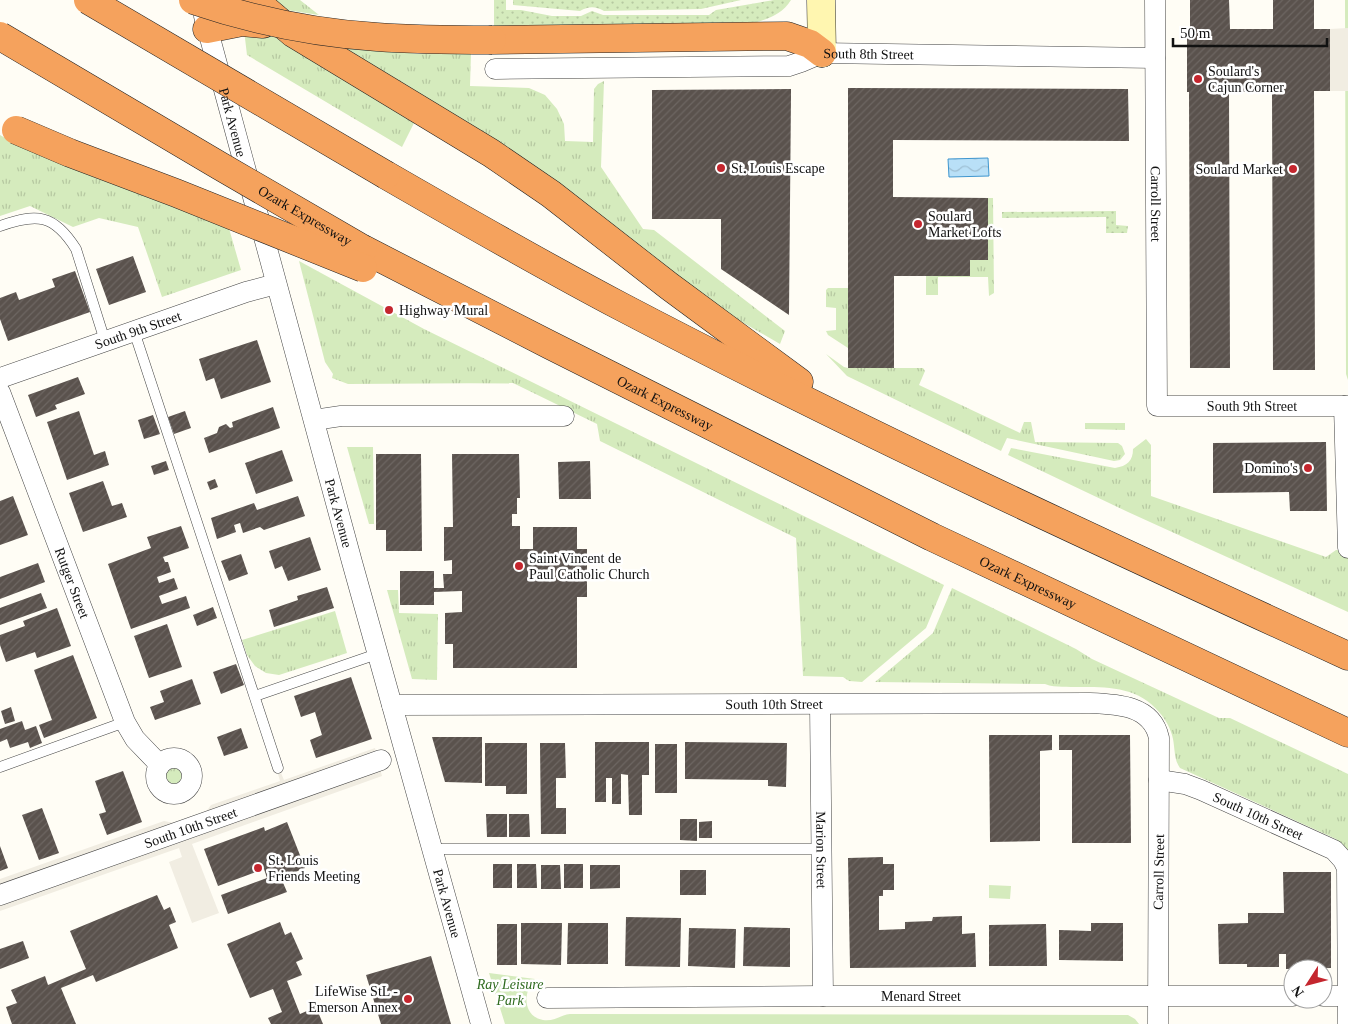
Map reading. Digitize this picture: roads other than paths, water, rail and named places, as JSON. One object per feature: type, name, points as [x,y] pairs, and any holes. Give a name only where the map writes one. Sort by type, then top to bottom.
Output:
[{"type":"highway","points":[[88,0],[386,175],[621,307],[1097,541],[1348,656]]},
{"type":"highway","points":[[193,0],[219,9],[323,30],[377,37],[492,40],[787,36],[810,44],[822,52]]},
{"type":"highway","points":[[254,0],[293,33],[491,153],[550,194],[669,286],[856,424]]},
{"type":"highway","points":[[207,29],[242,22],[255,22],[293,33]]},
{"type":"highway","name":"Ozark Expressway","points":[[0,36],[220,166],[363,258],[447,293],[932,537],[1348,733]]},
{"type":"highway","points":[[8,127],[70,153],[176,193],[363,258]]},
{"type":"street","name":"Park Avenue","points":[[200,0],[377,654],[482,1024]]},
{"type":"street","points":[[821,0],[822,52]]},
{"type":"street","name":"Carroll Street","points":[[1155,0],[1157,406]]},
{"type":"street","name":"South 8th Street","points":[[495,70],[789,66],[822,52],[1155,58]]},
{"type":"street","name":"South 9th Street","points":[[0,378],[246,292],[276,284]]},
{"type":"street","name":"Rutger Street","points":[[0,392],[125,722],[134,739],[160,765]]},
{"type":"street","name":"South 9th Street","points":[[1157,406],[1346,406]]},
{"type":"street","points":[[1346,406],[1348,548]]},
{"type":"street","points":[[314,420],[341,416],[564,416]]},
{"type":"street","name":"South 10th Street","points":[[392,705],[1113,704],[1125,706],[1146,715],[1152,722]]},
{"type":"street","name":"Marion Street","points":[[820,705],[823,996]]},
{"type":"street","name":"Carroll Street","points":[[1152,722],[1159,738],[1158,1024]]},
{"type":"street","name":"South 10th Street","points":[[0,894],[382,760]]},
{"type":"street","name":"South 10th Street","points":[[1159,780],[1185,784],[1201,790],[1334,850],[1347,868]]},
{"type":"street","points":[[1347,868],[1348,1024]]},
{"type":"street","name":"Menard Street","points":[[548,998],[1283,996]]},
{"type":"street","points":[[1333,996],[1348,996]]},
{"type":"lane","points":[[0,226],[31,217],[43,219],[68,237],[76,249],[105,341]]},
{"type":"lane","points":[[134,331],[278,768]]},
{"type":"lane","points":[[255,696],[377,654]]},
{"type":"lane","points":[[0,767],[125,722]]},
{"type":"lane","points":[[433,849],[821,850]]},
{"type":"water","points":[[988,158],[989,176],[949,177],[948,159]]},
{"type":"place","name":"Soulard's Cajun Corner","points":[[1198,79]]},
{"type":"place","name":"St. Louis Escape","points":[[721,168]]},
{"type":"place","name":"Soulard Market","points":[[1293,169]]},
{"type":"place","name":"Soulard Market Lofts","points":[[918,224]]},
{"type":"place","name":"Highway Mural","points":[[389,310]]},
{"type":"place","name":"Domino's","points":[[1308,468]]},
{"type":"place","name":"Saint Vincent de Paul Catholic Church","points":[[519,566]]},
{"type":"place","name":"St. Louis Friends Meeting","points":[[258,868]]},
{"type":"place","name":"LifeWise StL - Emerson Annex","points":[[408,999]]},
{"type":"park label","name":"Ray Leisure Park","points":[[510,992]]}]
